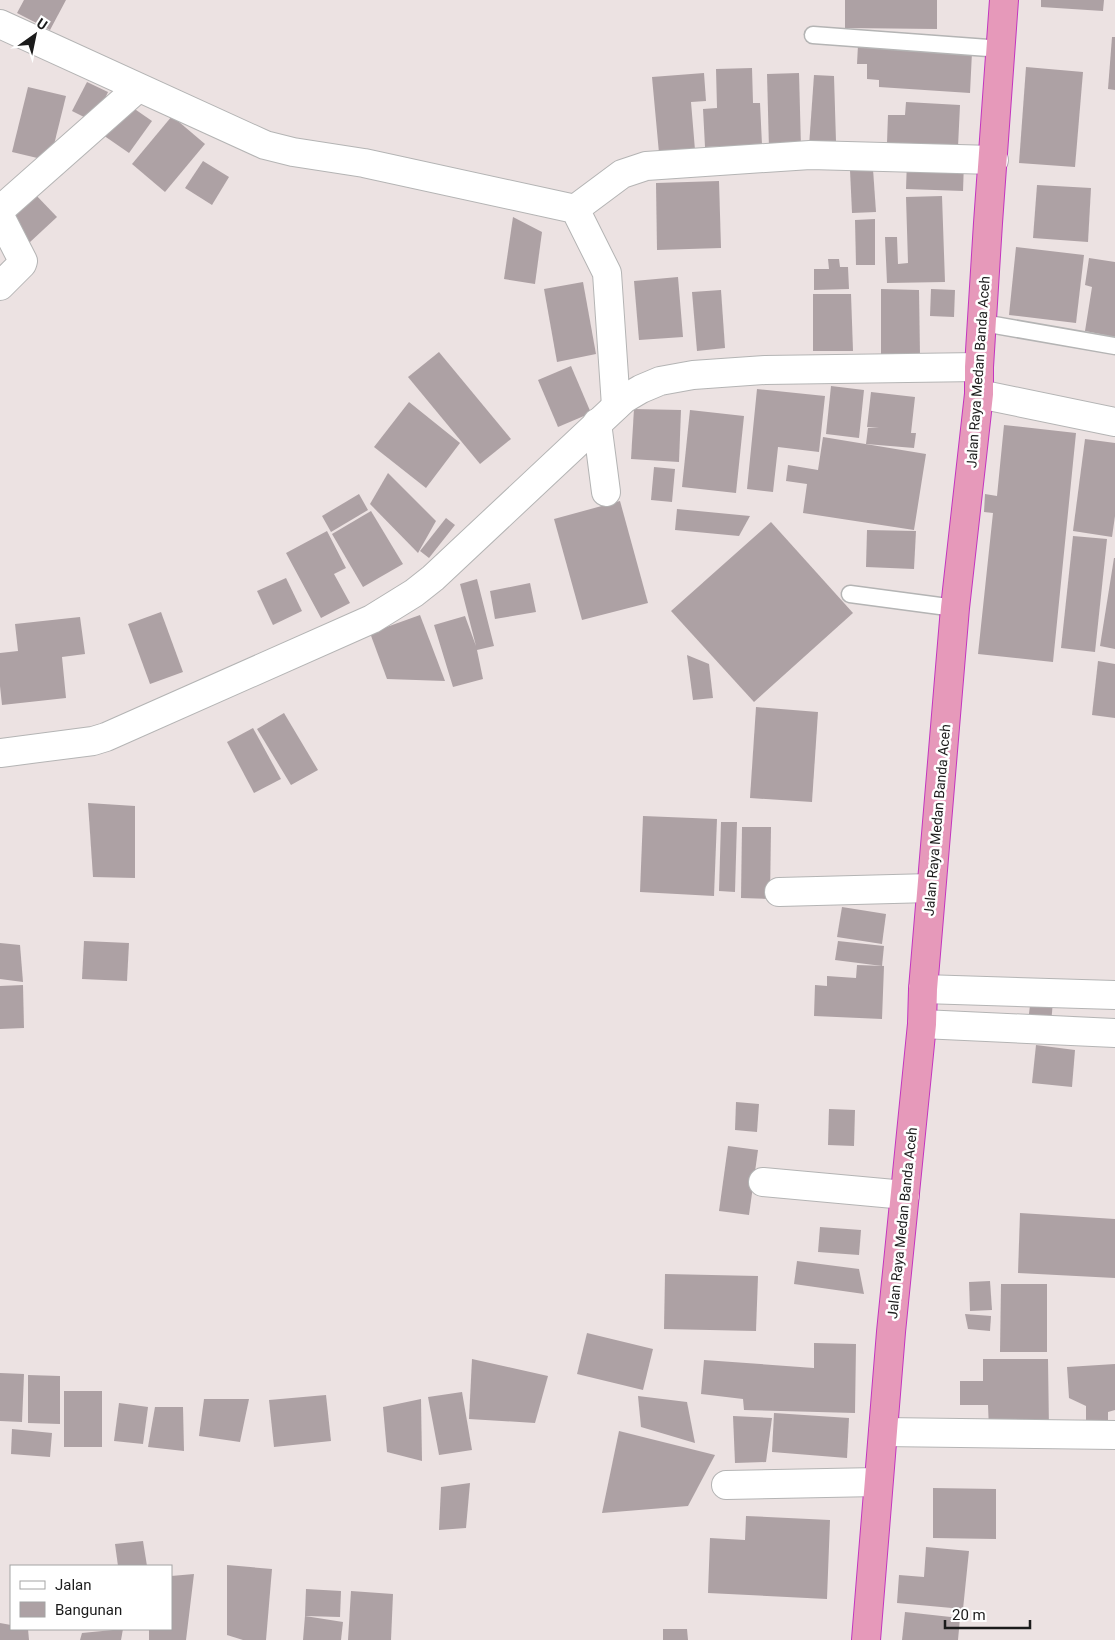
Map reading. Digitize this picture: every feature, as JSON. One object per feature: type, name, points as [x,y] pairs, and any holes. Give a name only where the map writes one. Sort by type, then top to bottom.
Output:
[{"type":"highway","name":"Jalan Raya Medan Banda Aceh","points":[[866,1640],[904,1195],[922,1024],[923,989],[955,608],[979,394],[988,223],[1002,49],[1004,0]]},
{"type":"street","points":[[0,24],[239,134],[278,149],[364,163],[575,209],[622,174],[646,166],[810,155],[994,160]]},
{"type":"street","points":[[0,210],[138,88]]},
{"type":"street","points":[[575,209],[607,273],[606,492]]},
{"type":"street","points":[[0,216],[24,261],[0,286]]},
{"type":"street","points":[[0,753],[100,739],[372,619],[414,593],[433,578],[607,415],[632,394],[650,384],[694,375],[765,370],[979,367]]},
{"type":"street","points":[[979,394],[1115,422]]},
{"type":"street","points":[[779,892],[932,888]]},
{"type":"street","points":[[923,989],[1115,995]]},
{"type":"street","points":[[922,1024],[1115,1033]]},
{"type":"street","points":[[763,1182],[904,1195]]},
{"type":"street","points":[[883,1432],[1115,1434]]},
{"type":"street","points":[[726,1485],[878,1482]]},
{"type":"lane","points":[[813,35],[1002,49]]},
{"type":"lane","points":[[982,323],[1115,346]]},
{"type":"lane","points":[[850,594],[955,608]]},
{"type":"building","points":[[24,0],[66,0],[50,30],[17,13]]},
{"type":"building","points":[[845,0],[937,0],[937,29],[845,28]]},
{"type":"building","points":[[1041,0],[1104,0],[1103,11],[1041,7]]},
{"type":"building","points":[[1112,37],[1115,37],[1115,90],[1108,89]]},
{"type":"building","points":[[858,45],[972,52],[970,93],[879,87],[879,80],[867,79],[867,64],[857,64]]},
{"type":"building","points":[[1026,67],[1083,72],[1075,167],[1019,163]]},
{"type":"building","points":[[752,68],[753,103],[760,103],[762,145],[705,147],[703,109],[717,108],[716,69]]},
{"type":"building","points":[[704,73],[706,101],[691,102],[695,150],[659,153],[652,77]]},
{"type":"building","points":[[799,73],[801,148],[769,149],[767,74]]},
{"type":"building","points":[[814,75],[834,76],[836,142],[809,146]]},
{"type":"building","points":[[87,82],[108,92],[94,122],[72,111]]},
{"type":"building","points":[[28,87],[66,96],[50,161],[12,152]]},
{"type":"building","points":[[906,102],[960,105],[958,147],[887,143],[888,115],[905,115]]},
{"type":"building","points":[[126,103],[152,121],[129,153],[103,135]]},
{"type":"building","points":[[172,116],[205,144],[165,192],[132,164]]},
{"type":"building","points":[[907,160],[964,162],[963,191],[906,189]]},
{"type":"building","points":[[203,161],[229,177],[212,205],[185,188]]},
{"type":"building","points":[[873,169],[876,212],[852,213],[850,170]]},
{"type":"building","points":[[719,181],[721,248],[657,250],[656,183]]},
{"type":"building","points":[[1037,185],[1091,188],[1088,242],[1033,238]]},
{"type":"building","points":[[33,192],[57,217],[29,243],[5,219]]},
{"type":"building","points":[[942,196],[945,282],[887,283],[885,237],[897,237],[898,264],[908,263],[906,197]]},
{"type":"building","points":[[513,217],[542,232],[535,284],[504,279]]},
{"type":"building","points":[[875,219],[875,265],[856,265],[855,220]]},
{"type":"building","points":[[1016,247],[1084,255],[1076,323],[1009,315]]},
{"type":"building","points":[[1089,258],[1115,262],[1115,337],[1085,331],[1092,287],[1085,285]]},
{"type":"building","points":[[828,259],[839,259],[840,267],[848,267],[849,289],[814,290],[814,269],[829,269]]},
{"type":"building","points":[[678,277],[683,337],[639,340],[634,281]]},
{"type":"building","points":[[583,282],[596,354],[557,362],[544,289]]},
{"type":"building","points":[[881,289],[919,290],[920,356],[881,355]]},
{"type":"building","points":[[931,289],[955,290],[954,317],[930,316]]},
{"type":"building","points":[[721,290],[725,348],[697,351],[692,292]]},
{"type":"building","points":[[813,294],[851,294],[853,351],[813,351]]},
{"type":"building","points":[[439,352],[511,439],[480,464],[408,377]]},
{"type":"building","points":[[571,366],[591,413],[558,427],[538,380]]},
{"type":"building","points":[[831,386],[864,390],[859,438],[826,434]]},
{"type":"building","points":[[757,389],[825,396],[819,452],[778,447],[773,492],[747,489]]},
{"type":"building","points":[[871,392],[915,397],[911,433],[916,433],[914,448],[866,444],[868,428],[879,428],[867,427]]},
{"type":"building","points":[[409,402],[460,443],[426,488],[374,447]]},
{"type":"building","points":[[634,409],[681,410],[679,462],[631,459]]},
{"type":"building","points":[[690,410],[744,416],[736,493],[682,487]]},
{"type":"building","points":[[1004,425],[1076,433],[1053,662],[978,654],[993,513],[984,512],[985,494],[997,496]]},
{"type":"building","points":[[823,437],[926,454],[914,530],[803,513],[807,484],[786,481],[788,465],[818,470]]},
{"type":"building","points":[[1085,439],[1115,443],[1115,516],[1112,537],[1073,531]]},
{"type":"building","points":[[654,467],[675,469],[672,502],[651,500]]},
{"type":"building","points":[[388,473],[436,521],[418,553],[370,504]]},
{"type":"building","points":[[359,494],[368,510],[331,532],[322,516]]},
{"type":"building","points":[[620,501],[648,603],[582,620],[554,519]]},
{"type":"building","points":[[677,509],[750,516],[739,536],[675,530]]},
{"type":"building","points":[[371,511],[403,564],[363,587],[332,534]]},
{"type":"building","points":[[446,518],[455,525],[429,558],[420,551]]},
{"type":"building","points":[[771,522],[853,613],[754,702],[671,611]]},
{"type":"building","points":[[867,530],[916,531],[914,569],[866,567]]},
{"type":"building","points":[[327,531],[346,568],[334,574],[350,603],[321,618],[286,553]]},
{"type":"building","points":[[1073,536],[1107,539],[1095,652],[1061,648]]},
{"type":"building","points":[[1115,558],[1115,649],[1100,646]]},
{"type":"building","points":[[286,578],[302,611],[273,625],[257,591]]},
{"type":"building","points":[[477,579],[494,646],[477,650],[483,679],[453,687],[434,625],[465,616],[476,646],[460,584]]},
{"type":"building","points":[[530,583],[536,612],[495,619],[490,591]]},
{"type":"building","points":[[161,612],[183,672],[150,684],[128,624]]},
{"type":"building","points":[[420,615],[445,681],[387,679],[370,633]]},
{"type":"building","points":[[80,617],[85,654],[62,657],[66,698],[2,705],[0,653],[18,651],[15,624]]},
{"type":"building","points":[[687,655],[709,664],[713,698],[693,700]]},
{"type":"building","points":[[1098,661],[1115,664],[1115,718],[1092,715]]},
{"type":"building","points":[[756,707],[818,712],[812,802],[750,798]]},
{"type":"building","points":[[284,713],[318,770],[291,785],[257,729]]},
{"type":"building","points":[[253,728],[281,779],[254,793],[227,742]]},
{"type":"building","points":[[88,803],[135,806],[135,878],[93,877]]},
{"type":"building","points":[[643,816],[717,819],[714,896],[640,892]]},
{"type":"building","points":[[721,822],[737,822],[735,892],[719,891]]},
{"type":"building","points":[[742,827],[771,827],[770,899],[741,898]]},
{"type":"building","points":[[842,907],[886,914],[882,944],[837,937]]},
{"type":"building","points":[[84,941],[129,943],[127,981],[82,979]]},
{"type":"building","points":[[838,941],[884,946],[882,966],[835,960]]},
{"type":"building","points":[[0,943],[20,945],[23,982],[0,979]]},
{"type":"building","points":[[857,965],[884,966],[882,1019],[814,1016],[815,985],[827,986],[827,976],[856,978]]},
{"type":"building","points":[[23,985],[24,1028],[0,1029],[0,986]]},
{"type":"building","points":[[1031,998],[1053,1001],[1051,1024],[1028,1021]]},
{"type":"building","points":[[1036,1045],[1075,1050],[1072,1087],[1032,1083]]},
{"type":"building","points":[[736,1102],[759,1104],[757,1132],[735,1130]]},
{"type":"building","points":[[829,1109],[855,1110],[854,1146],[828,1145]]},
{"type":"building","points":[[728,1146],[758,1150],[749,1215],[719,1211]]},
{"type":"building","points":[[1020,1213],[1115,1219],[1115,1278],[1018,1273]]},
{"type":"building","points":[[820,1227],[861,1230],[859,1255],[818,1252]]},
{"type":"building","points":[[797,1261],[859,1269],[864,1294],[794,1284]]},
{"type":"building","points":[[665,1274],[758,1276],[756,1331],[664,1329]]},
{"type":"building","points":[[990,1281],[992,1310],[970,1311],[969,1282]]},
{"type":"building","points":[[1001,1284],[1047,1284],[1047,1352],[1000,1352]]},
{"type":"building","points":[[965,1314],[991,1316],[990,1331],[968,1329]]},
{"type":"building","points":[[587,1333],[653,1349],[643,1390],[577,1374]]},
{"type":"building","points":[[814,1343],[856,1344],[855,1413],[744,1410],[743,1399],[701,1394],[704,1360],[814,1368]]},
{"type":"building","points":[[472,1359],[548,1376],[535,1423],[469,1419]]},
{"type":"building","points":[[983,1359],[1048,1359],[1049,1430],[989,1430],[988,1405],[960,1405],[960,1381],[983,1381]]},
{"type":"building","points":[[1115,1364],[1115,1410],[1108,1412],[1108,1421],[1086,1422],[1086,1406],[1069,1398],[1067,1367]]},
{"type":"building","points":[[0,1373],[24,1374],[22,1422],[0,1421]]},
{"type":"building","points":[[28,1375],[60,1376],[60,1424],[28,1423]]},
{"type":"building","points":[[64,1391],[102,1391],[102,1447],[64,1447]]},
{"type":"building","points":[[462,1392],[472,1450],[439,1455],[428,1397]]},
{"type":"building","points":[[326,1395],[331,1441],[274,1447],[269,1400]]},
{"type":"building","points":[[638,1396],[687,1402],[695,1443],[641,1427]]},
{"type":"building","points":[[204,1399],[249,1399],[240,1442],[199,1436]]},
{"type":"building","points":[[421,1399],[422,1461],[387,1452],[383,1407]]},
{"type":"building","points":[[119,1403],[148,1407],[143,1444],[114,1441]]},
{"type":"building","points":[[155,1407],[183,1407],[184,1451],[148,1447]]},
{"type":"building","points":[[774,1413],[849,1418],[847,1458],[772,1452]]},
{"type":"building","points":[[733,1416],[772,1418],[766,1462],[735,1463]]},
{"type":"building","points":[[12,1429],[52,1433],[50,1457],[11,1454]]},
{"type":"building","points":[[619,1431],[715,1455],[688,1506],[602,1513]]},
{"type":"building","points":[[470,1483],[466,1528],[439,1530],[441,1487]]},
{"type":"building","points":[[933,1488],[996,1489],[996,1539],[933,1538]]},
{"type":"building","points":[[746,1516],[830,1520],[827,1599],[708,1593],[710,1538],[745,1540]]},
{"type":"building","points":[[143,1541],[147,1565],[118,1565],[115,1544]]},
{"type":"building","points":[[926,1547],[969,1551],[963,1609],[897,1603],[899,1575],[924,1577]]},
{"type":"building","points":[[227,1565],[272,1569],[266,1640],[243,1640],[227,1635]]},
{"type":"building","points":[[194,1574],[186,1640],[149,1640],[149,1630],[172,1630],[172,1576]]},
{"type":"building","points":[[306,1589],[341,1591],[340,1617],[305,1616]]},
{"type":"building","points":[[351,1591],[393,1594],[391,1640],[348,1640]]},
{"type":"building","points":[[905,1612],[960,1618],[958,1640],[902,1640]]},
{"type":"building","points":[[305,1616],[343,1622],[341,1640],[303,1640]]},
{"type":"building","points":[[0,1623],[10,1625],[10,1630],[28,1630],[29,1640],[0,1640]]},
{"type":"building","points":[[663,1629],[687,1629],[688,1640],[663,1640]]},
{"type":"building","points":[[123,1630],[121,1640],[80,1640],[82,1633]]}]
